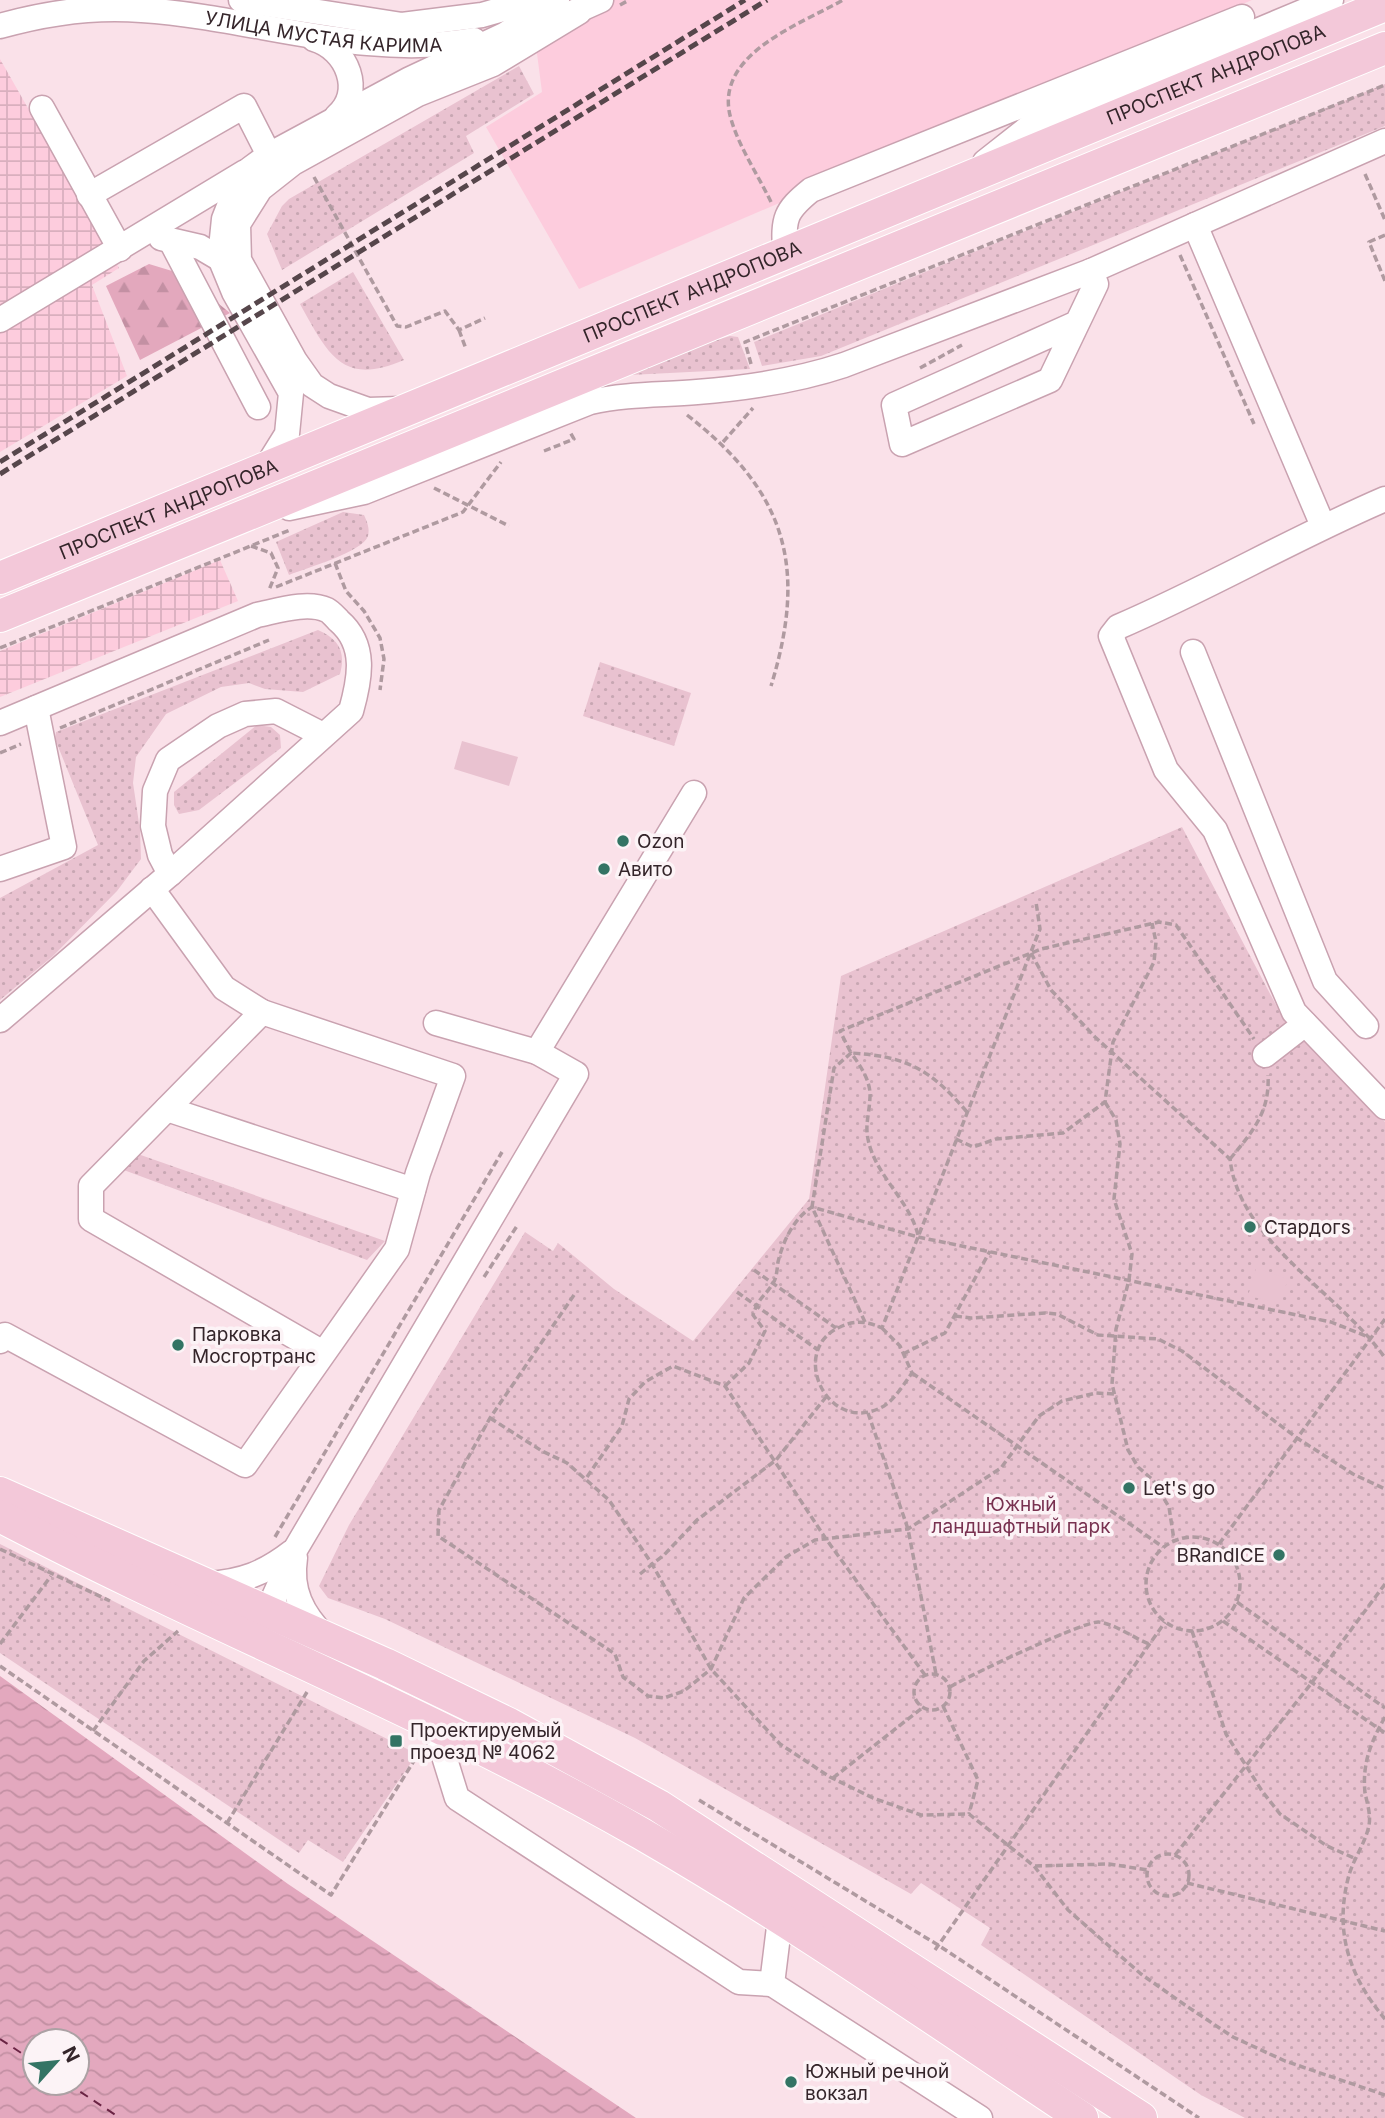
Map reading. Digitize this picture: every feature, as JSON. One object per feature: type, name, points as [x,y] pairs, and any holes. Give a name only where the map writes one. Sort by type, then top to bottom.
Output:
[{"type":"main road","name":"ПРОСПЕКТ АНДРОПОВА","points":[[0,578],[415,408],[974,171],[1385,5]]},
{"type":"main road","name":"ПРОСПЕКТ АНДРОПОВА","points":[[0,616],[1385,48]]},
{"type":"main road","points":[[0,1493],[326,1637],[509,1724],[698,1829],[1141,2118]]},
{"type":"main road","points":[[0,1516],[72,1554],[434,1724],[642,1834],[780,1919],[1082,2118]]},
{"type":"street","name":"УЛИЦА МУСТАЯ КАРИМА","points":[[250,1],[402,25],[482,15],[535,0]]},
{"type":"street","points":[[506,34],[557,0]]},
{"type":"street","points":[[415,408],[368,410],[329,397],[312,384],[295,361],[239,260],[236,244],[239,224],[260,189],[293,163],[418,94],[493,64],[601,0]]},
{"type":"street","points":[[785,252],[783,229],[787,210],[811,190],[1241,19],[1331,0]]},
{"type":"street","name":"УЛИЦА МУСТАЯ КАРИМА","points":[[0,26],[38,16],[142,10],[432,56]]},
{"type":"street","points":[[0,320],[120,249],[159,237],[260,162],[331,121],[432,56],[579,12]]},
{"type":"street","points":[[974,171],[1032,125],[1241,19]]},
{"type":"street","points":[[402,25],[424,38],[432,56],[430,80],[418,94]]},
{"type":"street","points":[[307,37],[322,41],[334,50],[343,60],[351,77],[350,99],[346,108],[331,121]]},
{"type":"street","points":[[89,195],[244,106],[260,162]]},
{"type":"street","points":[[42,108],[120,249]]},
{"type":"street","points":[[220,524],[364,492],[590,402],[625,395],[757,386],[805,378],[1091,271],[1385,141]]},
{"type":"street","points":[[260,162],[233,196],[224,219],[220,258],[234,292],[291,393],[287,434],[264,471]]},
{"type":"street","points":[[1195,225],[1324,526]]},
{"type":"street","points":[[159,237],[200,247],[220,258],[252,284]]},
{"type":"street","points":[[159,237],[258,407]]},
{"type":"street","points":[[1077,323],[894,405],[902,444],[1050,380],[1096,284],[1091,271]]},
{"type":"street","points":[[1385,499],[1324,526],[1198,592],[1118,627],[1111,636],[1166,770],[1215,830],[1294,1012],[1385,1107]]},
{"type":"street","points":[[0,723],[257,615],[294,608],[327,610],[350,630],[359,650],[358,684],[351,711],[0,1020]]},
{"type":"street","points":[[1193,652],[1325,981],[1366,1026]]},
{"type":"street","points":[[0,869],[64,847],[36,708]]},
{"type":"street","points":[[0,1341],[5,1335],[245,1465],[397,1249],[413,1190],[453,1076],[262,1012],[223,988],[161,881],[160,855],[153,825],[155,791],[168,760],[218,726],[245,714],[276,711],[323,735]]},
{"type":"street","points":[[537,1052],[694,793]]},
{"type":"street","points":[[262,1012],[92,1186],[91,1219],[323,1353]]},
{"type":"street","points":[[201,1584],[236,1583],[268,1571],[576,1074],[537,1052],[436,1024]]},
{"type":"street","points":[[1265,1055],[1306,1024]]},
{"type":"street","points":[[167,1109],[413,1190]]},
{"type":"street","points":[[284,1545],[274,1597],[274,1616],[283,1644],[296,1659]]},
{"type":"street","points":[[284,1545],[298,1601],[312,1624],[326,1637]]},
{"type":"street","points":[[434,1724],[457,1798],[739,1982],[772,1984],[980,2118]]},
{"type":"street","points":[[772,1984],[780,1919]]},
{"type":"path","points":[[776,214],[731,119],[731,82],[750,53],[843,0]]},
{"type":"path","points":[[757,386],[745,342],[1385,85]]},
{"type":"path","points":[[1361,164],[1385,220]]},
{"type":"path","points":[[311,170],[397,326],[406,327],[445,311],[459,330],[466,349]]},
{"type":"path","points":[[1385,235],[1369,242],[1385,281]]},
{"type":"path","points":[[1177,246],[1258,433]]},
{"type":"path","points":[[459,330],[485,318]]},
{"type":"path","points":[[681,411],[722,442],[763,491],[785,553],[789,602],[771,686]]},
{"type":"path","points":[[544,451],[574,439]]},
{"type":"path","points":[[429,485],[509,526]]},
{"type":"path","points":[[0,648],[296,527]]},
{"type":"path","points":[[250,546],[271,553],[278,568],[269,590]]},
{"type":"path","points":[[0,753],[269,640]]},
{"type":"path","points":[[881,1328],[1040,929],[1036,902]]},
{"type":"path","points":[[1152,923],[1156,943],[1154,962],[1119,1027],[1106,1076],[1105,1102],[1116,1120],[1121,1144],[1114,1199],[1132,1254],[1129,1280],[1111,1358],[1114,1394],[1128,1450],[1138,1467],[1153,1480],[1169,1507],[1174,1540]]},
{"type":"path","points":[[918,1237],[914,1218],[872,1153],[866,1130],[870,1096],[868,1082],[840,1031],[1031,953],[1152,923],[1176,925],[1265,1055],[1268,1102],[1252,1132],[1230,1159]]},
{"type":"path","points":[[1031,953],[1051,990],[1113,1053],[1230,1159],[1233,1182],[1247,1212],[1304,1275],[1348,1313],[1385,1358]]},
{"type":"path","points":[[864,1322],[812,1206],[834,1068],[851,1053],[876,1054],[916,1065],[939,1080],[967,1112]]},
{"type":"path","points":[[956,1139],[973,1147],[996,1139],[1063,1133],[1105,1102]]},
{"type":"path","points":[[284,1545],[508,1143]]},
{"type":"path","points":[[812,1206],[918,1237],[1331,1322],[1371,1338]]},
{"type":"path","points":[[726,1386],[748,1363],[765,1331],[753,1315],[759,1298],[774,1283],[782,1248],[802,1213],[812,1206]]},
{"type":"path","points":[[903,1354],[945,1333],[990,1251]]},
{"type":"path","points":[[754,1270],[836,1328]]},
{"type":"path","points":[[737,1292],[818,1350]]},
{"type":"path","points":[[574,1295],[490,1418],[439,1510],[438,1536],[615,1654],[623,1677],[648,1696],[664,1698],[684,1691],[711,1668],[744,1598],[786,1557],[815,1540],[908,1529],[1001,1468],[1039,1416],[1077,1395],[1114,1394]]},
{"type":"path","points":[[955,1316],[971,1318],[1057,1314],[1098,1335],[1158,1339],[1182,1351],[1297,1437],[1353,1474],[1385,1489]]},
{"type":"path","points":[[1219,1544],[1385,1319]]},
{"type":"path","points":[[912,1373],[891,1400],[868,1413],[855,1413],[831,1404],[819,1387],[815,1357],[836,1328],[853,1322],[864,1322],[881,1328],[901,1346],[912,1373],[1163,1546]]},
{"type":"path","points":[[587,1477],[622,1426],[629,1399],[645,1382],[673,1366],[726,1386],[826,1539],[925,1675]]},
{"type":"path","points":[[640,1574],[697,1520],[776,1460],[827,1397]]},
{"type":"path","points":[[868,1413],[908,1529],[936,1674]]},
{"type":"path","points":[[490,1418],[587,1477],[609,1500],[652,1564],[711,1668],[780,1744],[833,1779],[921,1815],[969,1814],[1034,1866],[1068,1910],[1141,1974],[1233,2037],[1285,2061],[1385,2095]]},
{"type":"path","points":[[1189,1536],[1205,1537],[1219,1544],[1231,1555],[1239,1570],[1241,1586],[1237,1602],[1223,1621],[1208,1629],[1192,1631],[1165,1622],[1153,1609],[1146,1585],[1152,1560],[1163,1546],[1189,1536]]},
{"type":"path","points":[[0,1549],[51,1576],[0,1644]]},
{"type":"path","points":[[1175,1855],[1188,1870],[1187,1883],[1178,1893],[1158,1894],[1149,1883],[1148,1870],[1155,1858],[1175,1855],[1312,1683],[1383,1591],[1385,1584]]},
{"type":"path","points":[[1237,1602],[1385,1708]]},
{"type":"path","points":[[950,1686],[1078,1626],[1099,1621],[1149,1644]]},
{"type":"path","points":[[1223,1621],[1385,1733]]},
{"type":"path","points":[[936,1948],[1165,1622]]},
{"type":"path","points":[[93,1731],[144,1661],[178,1631]]},
{"type":"path","points":[[1192,1631],[1226,1734],[1280,1814],[1328,1846],[1355,1858]]},
{"type":"path","points":[[0,1666],[331,1895],[423,1745],[443,1755]]},
{"type":"path","points":[[936,1674],[944,1678],[950,1686],[949,1699],[935,1710],[923,1707],[914,1693],[918,1680],[925,1675],[936,1674]]},
{"type":"path","points":[[227,1823],[310,1688]]},
{"type":"path","points":[[943,1706],[978,1780],[969,1814]]},
{"type":"path","points":[[833,1779],[923,1707]]},
{"type":"path","points":[[1385,1717],[1368,1749],[1363,1774],[1369,1824],[1355,1858],[1341,1920],[1344,1944],[1353,1966],[1373,2005],[1385,2018]]},
{"type":"path","points":[[694,1797],[936,1948],[1199,2118]]},
{"type":"path","points":[[1034,1866],[1110,1864],[1148,1870]]},
{"type":"path","points":[[1187,1883],[1385,1931]]},
{"type":"shaded area","points":[[530,0],[1252,0],[579,289],[486,127],[542,92]]},
{"type":"shaded area","points":[[0,59],[119,268],[92,285],[127,376],[0,452]]},
{"type":"shaded area","points":[[220,560],[238,601],[0,697],[0,651]]},
{"type":"green space","points":[[519,66],[534,94],[466,136],[474,153],[282,270],[267,234],[282,206],[289,199]]},
{"type":"green space","points":[[1385,84],[1385,126],[821,356],[762,366],[754,342]]},
{"type":"green space","points":[[149,264],[182,274],[230,313],[140,360],[106,286]]},
{"type":"green space","points":[[353,272],[404,360],[366,370],[351,367],[339,361],[319,338],[300,304]]},
{"type":"green space","points":[[730,336],[738,337],[750,369],[629,375],[680,351]]},
{"type":"green space","points":[[343,512],[364,515],[369,530],[364,542],[345,554],[289,575],[276,542]]},
{"type":"green space","points":[[318,630],[339,647],[342,659],[340,674],[303,692],[265,689],[249,683],[221,687],[166,714],[136,757],[133,783],[141,859],[117,891],[53,956],[0,1000],[0,898],[98,845],[55,739],[56,732]]},
{"type":"green space","points":[[600,662],[691,693],[674,746],[583,716]]},
{"type":"green space","points":[[257,725],[271,727],[280,735],[281,748],[199,810],[179,814],[174,805],[174,792]]},
{"type":"green space","points":[[462,741],[518,757],[509,786],[454,769]]},
{"type":"green space","name":"Южный ландшафтный парк","points":[[1182,827],[1285,1022],[1385,1122],[1385,2118],[1245,2118],[1201,2095],[981,1945],[990,1928],[921,1883],[911,1894],[635,1738],[385,1619],[328,1598],[319,1586],[349,1525],[525,1232],[553,1251],[558,1243],[614,1289],[693,1341],[809,1199],[841,976]]},
{"type":"green space","points":[[135,1153],[385,1241],[367,1260],[121,1169]]},
{"type":"green space","points":[[1256,1268],[1288,1279],[1280,1303],[1248,1296]]},
{"type":"green space","points":[[0,1544],[417,1754],[343,1862],[308,1840],[299,1853],[0,1653]]},
{"type":"water","points":[[0,1676],[288,1884],[636,2118],[0,2118]]},
{"type":"ferry route","points":[[0,2039],[21,2053]]},
{"type":"ferry route","points":[[88,2097],[120,2118]]},
{"type":"railway","points":[[0,462],[745,0]]},
{"type":"railway","points":[[0,474],[767,0]]},
{"type":"place","name":"Ozon","points":[[623,841]]},
{"type":"place","name":"Авито","points":[[604,869]]},
{"type":"place","name":"Стардогs","points":[[1250,1227]]},
{"type":"place","name":"Парковка Мосгортранс","points":[[178,1345]]},
{"type":"place","name":"Let's go","points":[[1129,1488]]},
{"type":"place","name":"BRandICE","points":[[1279,1555]]},
{"type":"place","name":"Проектируемый проезд № 4062","points":[[396,1741]]},
{"type":"place","name":"Южный речной вокзал","points":[[791,2082]]}]
